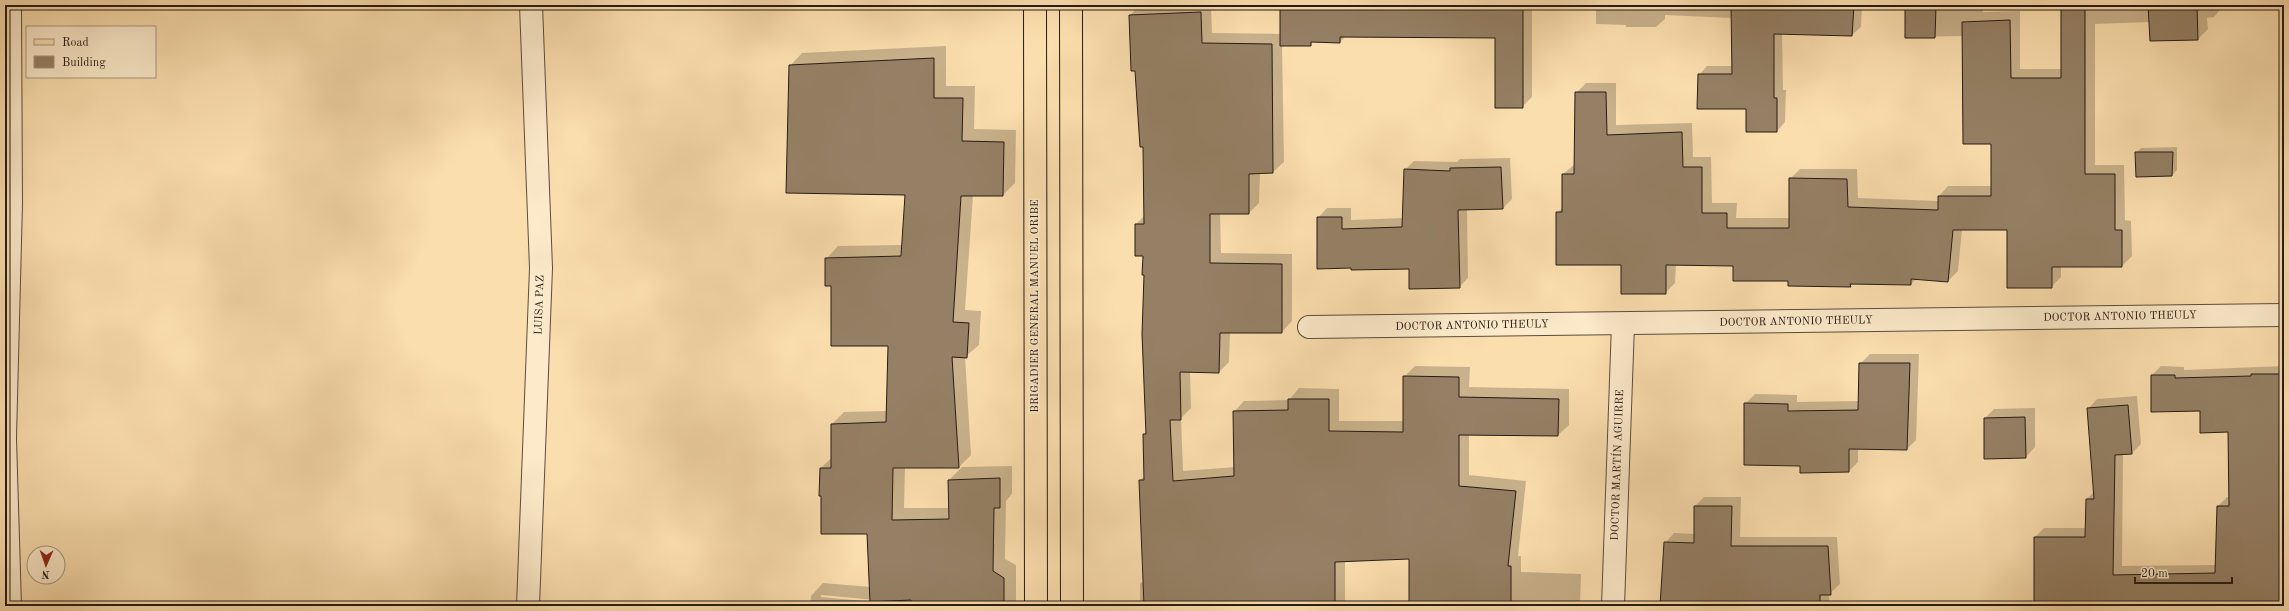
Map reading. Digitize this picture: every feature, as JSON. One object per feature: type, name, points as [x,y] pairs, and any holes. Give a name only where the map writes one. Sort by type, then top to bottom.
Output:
[{"type":"main road","name":"BRIGADIER GENERAL MANUEL ORIBE","points":[[1035,5],[1036,606]]},
{"type":"main road","points":[[1072,5],[1072,606]]},
{"type":"street","points":[[10,5],[11,203],[5,438],[10,606]]},
{"type":"street","name":"LUISA PAZ","points":[[528,606],[541,268],[531,5]]},
{"type":"street","name":"DOCTOR ANTONIO THEULY","points":[[1309,327],[2284,315]]},
{"type":"street","name":"DOCTOR MARTÍN AGUIRRE","points":[[1613,606],[1623,324]]},
{"type":"building","points":[[1280,5],[1523,5],[1523,108],[1495,108],[1495,38],[1340,37],[1340,43],[1311,42],[1311,46],[1280,46]]},
{"type":"building","points":[[1731,5],[1854,5],[1852,36],[1774,34],[1774,98],[1777,98],[1777,132],[1746,132],[1746,109],[1697,109],[1698,74],[1732,74]]},
{"type":"building","points":[[1905,5],[1936,5],[1935,38],[1905,38]]},
{"type":"building","points":[[2061,5],[2085,5],[2085,174],[2115,174],[2115,230],[2122,230],[2122,267],[2052,267],[2052,288],[2007,288],[2007,230],[1953,230],[1948,282],[1911,279],[1911,285],[1850,284],[1851,287],[1788,286],[1788,281],[1733,281],[1733,266],[1666,265],[1666,294],[1621,294],[1621,265],[1556,265],[1556,212],[1562,212],[1562,174],[1574,174],[1575,92],[1606,92],[1607,135],[1682,132],[1683,167],[1702,167],[1702,213],[1727,213],[1727,228],[1789,228],[1789,178],[1847,179],[1848,207],[1938,210],[1938,196],[1991,196],[1991,144],[1963,144],[1962,22],[2010,20],[2011,78],[2061,78]]},
{"type":"building","points":[[2148,5],[2197,5],[2198,40],[2150,41]]},
{"type":"building","points":[[1201,12],[1202,43],[1272,44],[1273,173],[1249,174],[1249,214],[1210,214],[1210,263],[1282,264],[1282,333],[1220,333],[1219,373],[1180,372],[1181,420],[1170,420],[1173,481],[1234,476],[1233,411],[1288,410],[1288,399],[1329,399],[1329,431],[1403,432],[1403,376],[1459,377],[1459,397],[1559,399],[1558,436],[1459,435],[1459,486],[1516,491],[1508,566],[1511,566],[1511,606],[1409,606],[1409,559],[1335,562],[1335,606],[1144,606],[1139,480],[1144,480],[1143,434],[1146,434],[1142,334],[1144,275],[1142,275],[1143,256],[1135,256],[1135,224],[1144,224],[1143,147],[1140,147],[1135,71],[1131,71],[1129,15]]},
{"type":"building","points":[[934,58],[934,98],[963,98],[962,141],[1004,142],[1003,196],[961,196],[953,322],[969,323],[967,358],[952,357],[959,468],[893,468],[892,520],[949,519],[948,480],[1000,478],[1000,508],[994,508],[993,571],[1004,578],[1004,606],[910,606],[911,600],[870,602],[867,534],[821,534],[821,496],[819,496],[820,468],[831,468],[831,424],[886,422],[888,346],[831,346],[831,286],[825,286],[825,258],[901,256],[905,195],[786,193],[789,65]]},
{"type":"building","points":[[2135,152],[2173,152],[2172,176],[2136,177]]},
{"type":"building","points":[[1501,167],[1503,209],[1458,210],[1460,288],[1409,289],[1409,269],[1317,269],[1317,217],[1342,217],[1342,229],[1402,227],[1404,169],[1450,171],[1450,168]]},
{"type":"building","points":[[1859,363],[1910,363],[1907,450],[1849,449],[1849,472],[1800,473],[1800,466],[1744,465],[1744,403],[1788,404],[1788,411],[1858,410]]},
{"type":"building","points":[[2251,374],[2284,374],[2284,606],[2121,606],[2079,604],[2079,606],[2034,606],[2034,537],[2085,537],[2086,499],[2094,499],[2087,408],[2128,405],[2132,454],[2115,455],[2113,575],[2215,573],[2217,506],[2229,506],[2228,432],[2200,433],[2200,411],[2151,412],[2151,375],[2175,375],[2175,378],[2251,376]]},
{"type":"building","points":[[2025,417],[2026,458],[1984,459],[1984,418]]},
{"type":"building","points":[[1694,506],[1732,506],[1731,546],[1828,546],[1831,595],[1820,595],[1820,606],[1660,606],[1664,542],[1694,543]]}]
